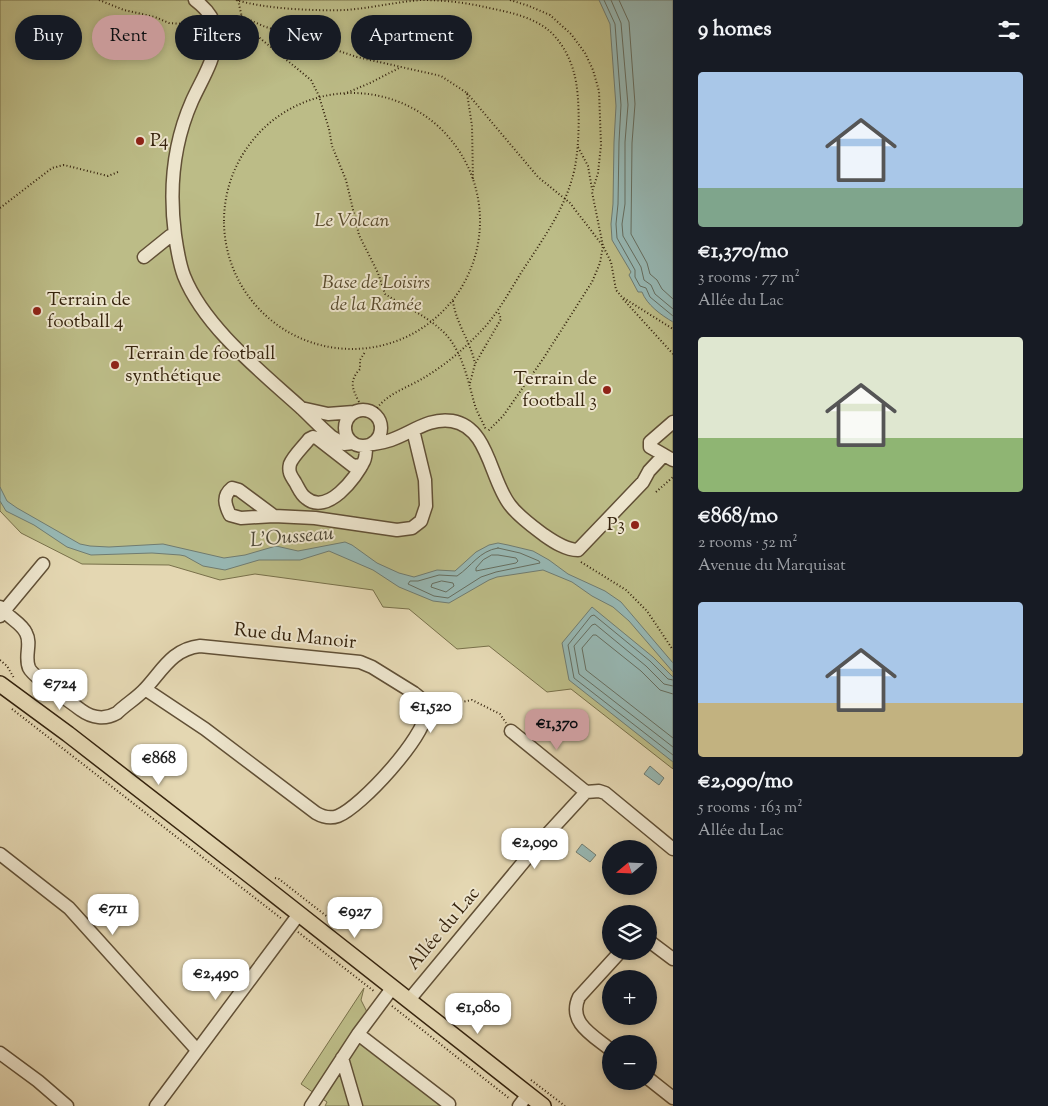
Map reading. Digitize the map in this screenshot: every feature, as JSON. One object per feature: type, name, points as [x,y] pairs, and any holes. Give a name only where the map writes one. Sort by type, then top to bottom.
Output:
[{"type":"main road","points":[[0,684],[68,734],[294,920],[388,993],[409,1000],[520,1100],[543,1106]]},
{"type":"street","points":[[195,0],[212,15]]},
{"type":"street","points":[[211,60],[181,128],[176,150],[172,192],[175,235],[184,276],[210,319],[245,356],[320,427],[344,444],[369,445],[391,440],[426,424],[452,421],[484,437],[498,484],[510,505],[524,520],[569,550],[578,550],[644,482],[649,471],[669,458],[650,447],[650,442],[673,422]]},
{"type":"street","points":[[144,258],[170,236],[175,235]]},
{"type":"street","points":[[301,408],[328,414],[367,414],[391,431],[410,431]]},
{"type":"street","points":[[352,443],[346,435],[345,424],[350,415],[367,414]]},
{"type":"street","points":[[362,465],[353,466],[317,438],[313,437],[308,439],[291,463],[290,474],[304,498],[311,502],[325,502],[336,497],[362,465],[369,445],[380,436],[382,431],[367,414]]},
{"type":"street","points":[[274,516],[315,518],[397,530],[412,528],[421,520],[426,506],[425,480],[410,431]]},
{"type":"street","points":[[1,611],[43,564]]},
{"type":"street","name":"Rue du Manoir","points":[[1,611],[23,628],[27,634],[29,640],[27,659],[32,672],[87,714],[100,718],[113,716],[145,689],[173,656],[186,649],[200,646],[360,662],[372,667],[414,693],[421,698],[426,709]]},
{"type":"street","points":[[145,689],[205,729],[316,813],[330,817],[339,816],[347,811],[380,782],[411,742],[424,719],[426,709]]},
{"type":"street","points":[[511,731],[586,792],[600,791],[605,793],[673,849]]},
{"type":"street","name":"Allée du Lac","points":[[409,1000],[541,841],[586,792]]},
{"type":"street","points":[[0,854],[69,908],[197,1050]]},
{"type":"street","points":[[156,1106],[294,920]]},
{"type":"street","points":[[657,947],[673,959]]},
{"type":"street","points":[[602,1043],[583,1028],[577,1018],[576,1006],[579,997],[613,960]]},
{"type":"street","points":[[311,1106],[358,1034],[388,993]]},
{"type":"street","points":[[358,1034],[449,1104]]},
{"type":"street","points":[[0,1054],[38,1081],[67,1106]]},
{"type":"street","points":[[342,1058],[356,1106]]},
{"type":"street","points":[[657,1085],[673,1098]]},
{"type":"path","points":[[99,0],[124,10],[175,23]]},
{"type":"path","points":[[240,15],[237,0],[314,10],[346,10],[422,0],[479,6],[532,20],[548,30],[558,41],[570,61],[575,74],[578,108],[577,146],[573,178],[560,211],[498,310],[485,327],[458,354],[426,376],[386,399],[367,414],[354,393],[352,384],[354,375],[360,369],[360,360],[365,352]]},
{"type":"path","points":[[510,0],[550,15],[571,34],[585,53],[593,70],[599,91],[601,146],[598,173],[592,192]]},
{"type":"path","points":[[259,24],[348,54],[440,76],[467,93],[538,177],[570,203],[604,246],[612,262],[616,290],[673,354]]},
{"type":"path","points":[[259,37],[311,80],[319,96],[332,136],[332,146],[346,180],[359,235],[378,273],[385,294],[431,322],[442,330],[451,342],[470,383],[484,437]]},
{"type":"path","points":[[342,95],[400,67]]},
{"type":"path","points":[[467,93],[472,126],[473,180],[482,230],[476,260],[464,285],[453,301],[431,322],[414,334],[384,347],[365,352],[326,345],[275,324],[240,284],[232,270],[225,243],[225,191],[236,165],[246,149],[267,124],[282,112],[299,103],[319,96],[342,95],[377,98],[416,110],[436,123],[453,145],[473,180]]},
{"type":"path","points":[[484,437],[513,402],[592,282],[600,264],[604,246],[588,166],[577,146]]},
{"type":"path","points":[[0,208],[52,168],[58,166],[64,165],[108,176],[118,172]]},
{"type":"path","points":[[622,297],[673,329]]},
{"type":"path","points":[[453,301],[455,315],[472,350],[475,364]]},
{"type":"path","points":[[470,383],[475,364],[501,319],[498,310]]},
{"type":"path","points":[[656,492],[673,478]]},
{"type":"path","points":[[569,550],[573,556],[626,590],[647,611],[673,650]]},
{"type":"path","points":[[426,709],[472,700],[500,714],[511,731]]},
{"type":"path","points":[[8,706],[294,920],[520,1100]]},
{"type":"green space","name":"Base de Loisirs de la Ramée","points":[[0,0],[673,0],[673,769],[571,689],[547,692],[489,646],[457,649],[409,609],[383,607],[373,590],[255,574],[220,580],[169,565],[82,564],[21,533],[0,511]]},
{"type":"green space","points":[[364,988],[361,1000],[367,1012],[358,1042],[442,1106],[325,1106],[327,1102],[301,1084]]},
{"type":"water","points":[[599,0],[673,0],[673,322],[659,313],[644,297],[642,292],[638,292],[629,275],[631,272],[612,240],[616,106],[610,24]]},
{"type":"water","points":[[0,487],[7,501],[17,508],[80,544],[90,546],[109,547],[163,544],[224,558],[245,555],[276,546],[298,551],[345,542],[377,563],[399,573],[414,577],[437,570],[455,571],[476,552],[489,545],[498,543],[533,551],[568,574],[605,591],[621,602],[673,663],[673,672],[629,621],[613,607],[592,596],[572,582],[543,570],[497,577],[449,603],[433,601],[399,587],[373,570],[329,551],[300,560],[259,560],[225,570],[203,566],[180,555],[152,553],[91,555],[67,547],[34,525],[6,511],[0,501]]},
{"type":"water","points":[[592,607],[653,657],[673,677],[673,762],[569,680],[562,643]]},
{"type":"water","points":[[650,766],[664,778],[659,785],[644,774]]},
{"type":"water","points":[[582,844],[596,855],[590,862],[576,852]]},
{"type":"place","name":"P4","points":[[140,141]]},
{"type":"place","name":"Terrain de football 4","points":[[37,311]]},
{"type":"place","name":"Terrain de football synthétique","points":[[115,365]]},
{"type":"place","name":"Terrain de football 3","points":[[607,390]]},
{"type":"place","name":"P3","points":[[635,525]]},
{"type":"park label","name":"Le Volcan","points":[[352,221]]},
{"type":"water label","name":"L'Ousseau","points":[[292,538]]}]
